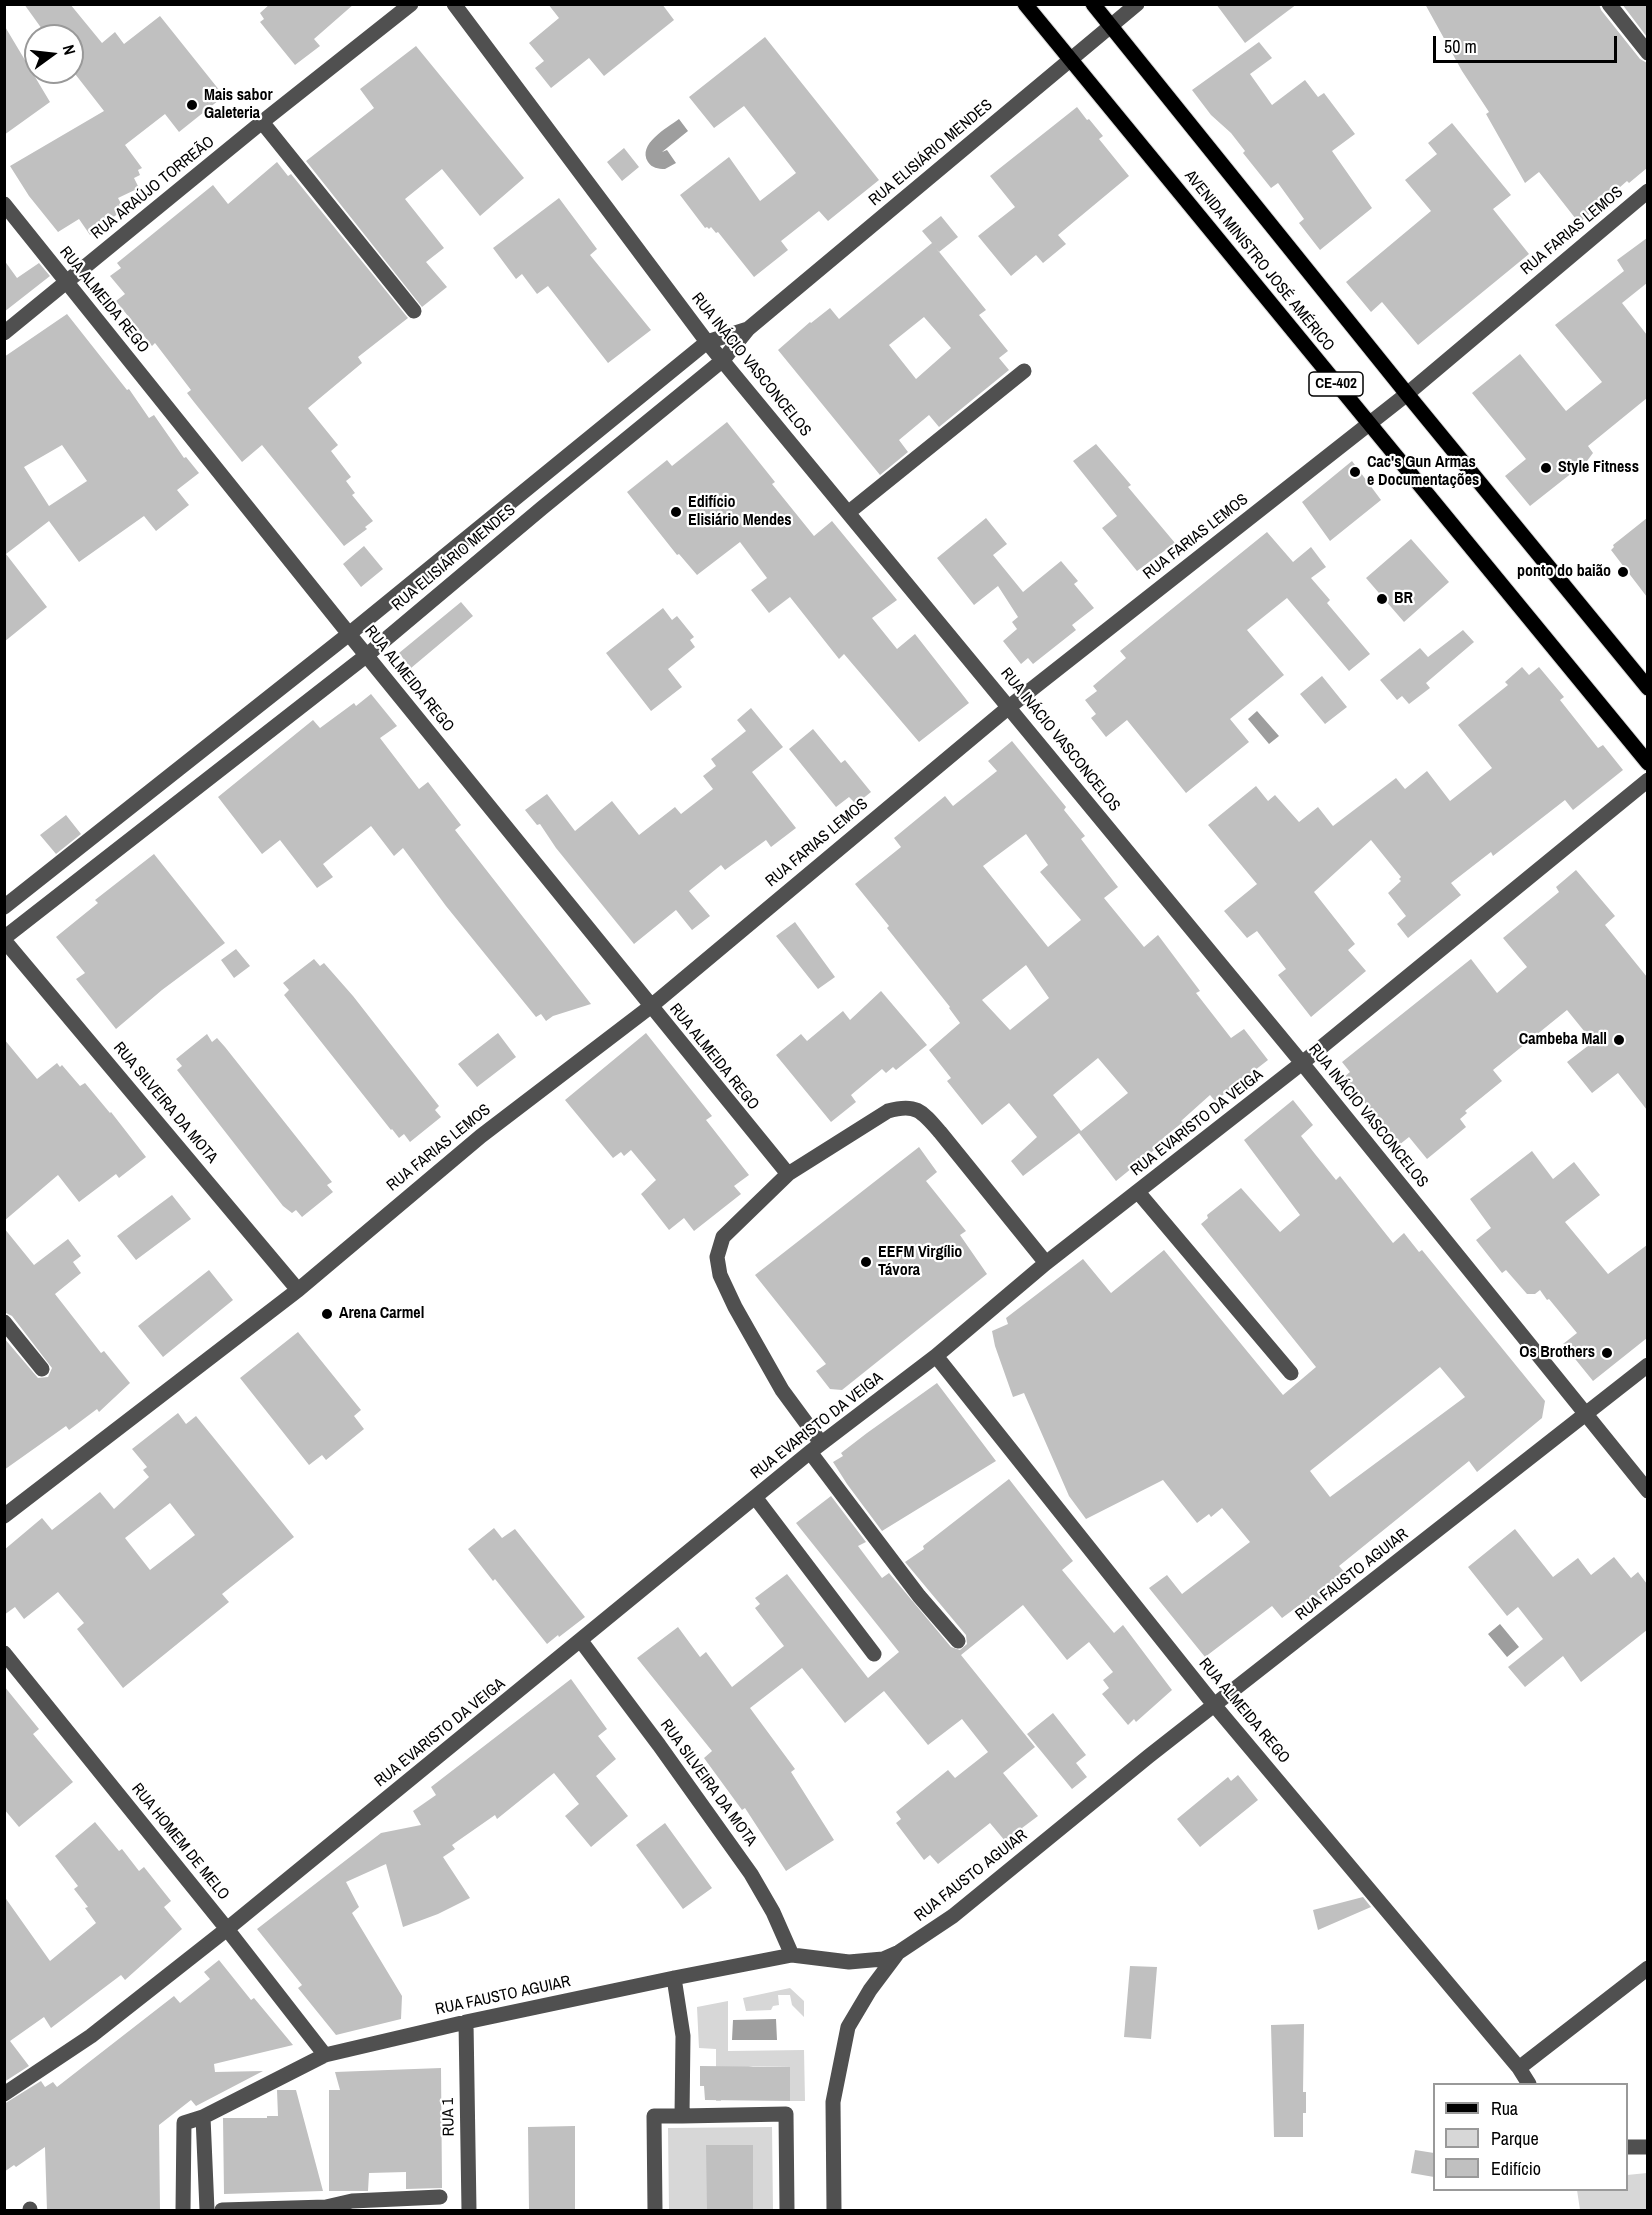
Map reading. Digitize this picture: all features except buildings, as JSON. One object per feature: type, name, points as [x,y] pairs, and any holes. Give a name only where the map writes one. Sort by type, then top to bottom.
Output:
[{"type":"main road","name":"AVENIDA MINISTRO JOSÉ AMÉRICO","points":[[1026,4],[1647,763]]},
{"type":"main road","name":"AVENIDA MINISTRO JOSÉ AMÉRICO","points":[[1093,4],[1647,688]]},
{"type":"street","name":"RUA ARAÚJO TORREÃO","points":[[4,333],[261,122],[411,4]]},
{"type":"street","name":"RUA INÁCIO VASCONCELOS","points":[[454,4],[707,342],[1302,1063],[1647,1491]]},
{"type":"street","name":"RUA ELISIÁRIO MENDES","points":[[4,939],[367,655],[723,360],[748,329],[1137,4]]},
{"type":"street","points":[[1609,4],[1647,53]]},
{"type":"street","points":[[261,122],[414,311]]},
{"type":"street","name":"RUA FARIAS LEMOS","points":[[4,1516],[298,1290],[481,1136],[650,1007],[1009,707],[1407,394],[1647,191]]},
{"type":"street","name":"RUA ALMEIDA REGO","points":[[4,204],[650,1007],[788,1174]]},
{"type":"street","name":"RUA ELISIÁRIO MENDES","points":[[4,908],[349,634],[707,342],[748,329]]},
{"type":"street","points":[[849,512],[1024,371]]},
{"type":"street","points":[[511,502],[527,521]]},
{"type":"street","name":"RUA EVARISTO DA VEIGA","points":[[4,2094],[91,2036],[227,1929],[815,1448],[936,1356],[1046,1263],[1302,1063],[1647,780]]},
{"type":"street","points":[[158,786],[174,806]]},
{"type":"street","name":"RUA SILVEIRA DA MOTA","points":[[4,939],[298,1290]]},
{"type":"street","points":[[957,1641],[919,1596],[815,1448],[745,1325],[720,1275],[717,1257],[723,1238],[788,1174],[888,1111],[906,1106],[924,1114],[1046,1263]]},
{"type":"street","points":[[1138,1192],[1291,1373]]},
{"type":"street","points":[[4,1322],[42,1369]]},
{"type":"street","name":"RUA ALMEIDA REGO","points":[[936,1356],[1215,1706],[1519,2068],[1528,2083]]},
{"type":"street","name":"RUA FAUSTO AGUIAR","points":[[183,2211],[184,2123],[325,2055],[466,2022],[792,1955],[849,1962],[883,1959],[899,1952],[952,1916],[1149,1756],[1647,1365]]},
{"type":"street","points":[[755,1497],[874,1654]]},
{"type":"street","name":"RUA SILVEIRA DA MOTA","points":[[581,1641],[751,1874],[773,1912],[792,1955]]},
{"type":"street","name":"RUA HOMEM DE MELO","points":[[4,1653],[227,1929],[325,2055]]},
{"type":"street","points":[[834,2211],[833,2102],[848,2027],[870,1990],[899,1952]]},
{"type":"street","points":[[1519,2068],[1647,1968]]},
{"type":"street","points":[[674,1978],[683,2036],[682,2116]]},
{"type":"street","name":"RUA 1","points":[[466,2022],[469,2211]]},
{"type":"street","points":[[655,2211],[654,2116],[786,2114],[787,2211]]},
{"type":"street","points":[[202,2116],[207,2211]]},
{"type":"street","points":[[1628,2147],[1647,2147]]},
{"type":"street","points":[[222,2211],[352,2206],[440,2197]]},
{"type":"green space","points":[[790,1988],[804,2001],[804,2017],[792,2005],[790,1995],[778,1995],[779,2005],[773,2006],[771,2010],[746,2011],[743,1998]]},
{"type":"green space","points":[[728,2001],[728,2051],[804,2050],[805,2101],[790,2101],[790,2067],[753,2066],[721,2073],[721,2101],[716,2101],[716,2049],[699,2048],[697,2007]]},
{"type":"green space","points":[[772,2127],[773,2210],[669,2210],[668,2128]]},
{"type":"green space","points":[[1647,2173],[1647,2210],[1580,2210],[1577,2191],[1628,2191],[1628,2175]]},
{"type":"shaded area","points":[[679,119],[688,131],[662,152],[667,150],[676,163],[665,169],[653,167],[646,155],[650,143]]},
{"type":"shaded area","points":[[1257,711],[1279,736],[1269,744],[1248,719]]},
{"type":"shaded area","points":[[1500,1624],[1519,1647],[1507,1657],[1488,1634]]},
{"type":"shaded area","points":[[776,2019],[777,2040],[732,2040],[733,2020]]},
{"type":"place","name":"Mais sabor Galeteria","points":[[192,105]]},
{"type":"place","name":"Style Fitness","points":[[1546,468]]},
{"type":"place","name":"Cac's Gun Armas e Documentações","points":[[1355,472]]},
{"type":"place","name":"Edifício Elisiário Mendes","points":[[676,512]]},
{"type":"place","name":"ponto do baião","points":[[1623,572]]},
{"type":"place","name":"BR","points":[[1382,599]]},
{"type":"place","name":"Cambeba Mall","points":[[1619,1040]]},
{"type":"place","name":"EEFM Virgílio Távora","points":[[866,1262]]},
{"type":"place","name":"Arena Carmel","points":[[327,1314]]},
{"type":"place","name":"Os Brothers","points":[[1607,1353]]}]
